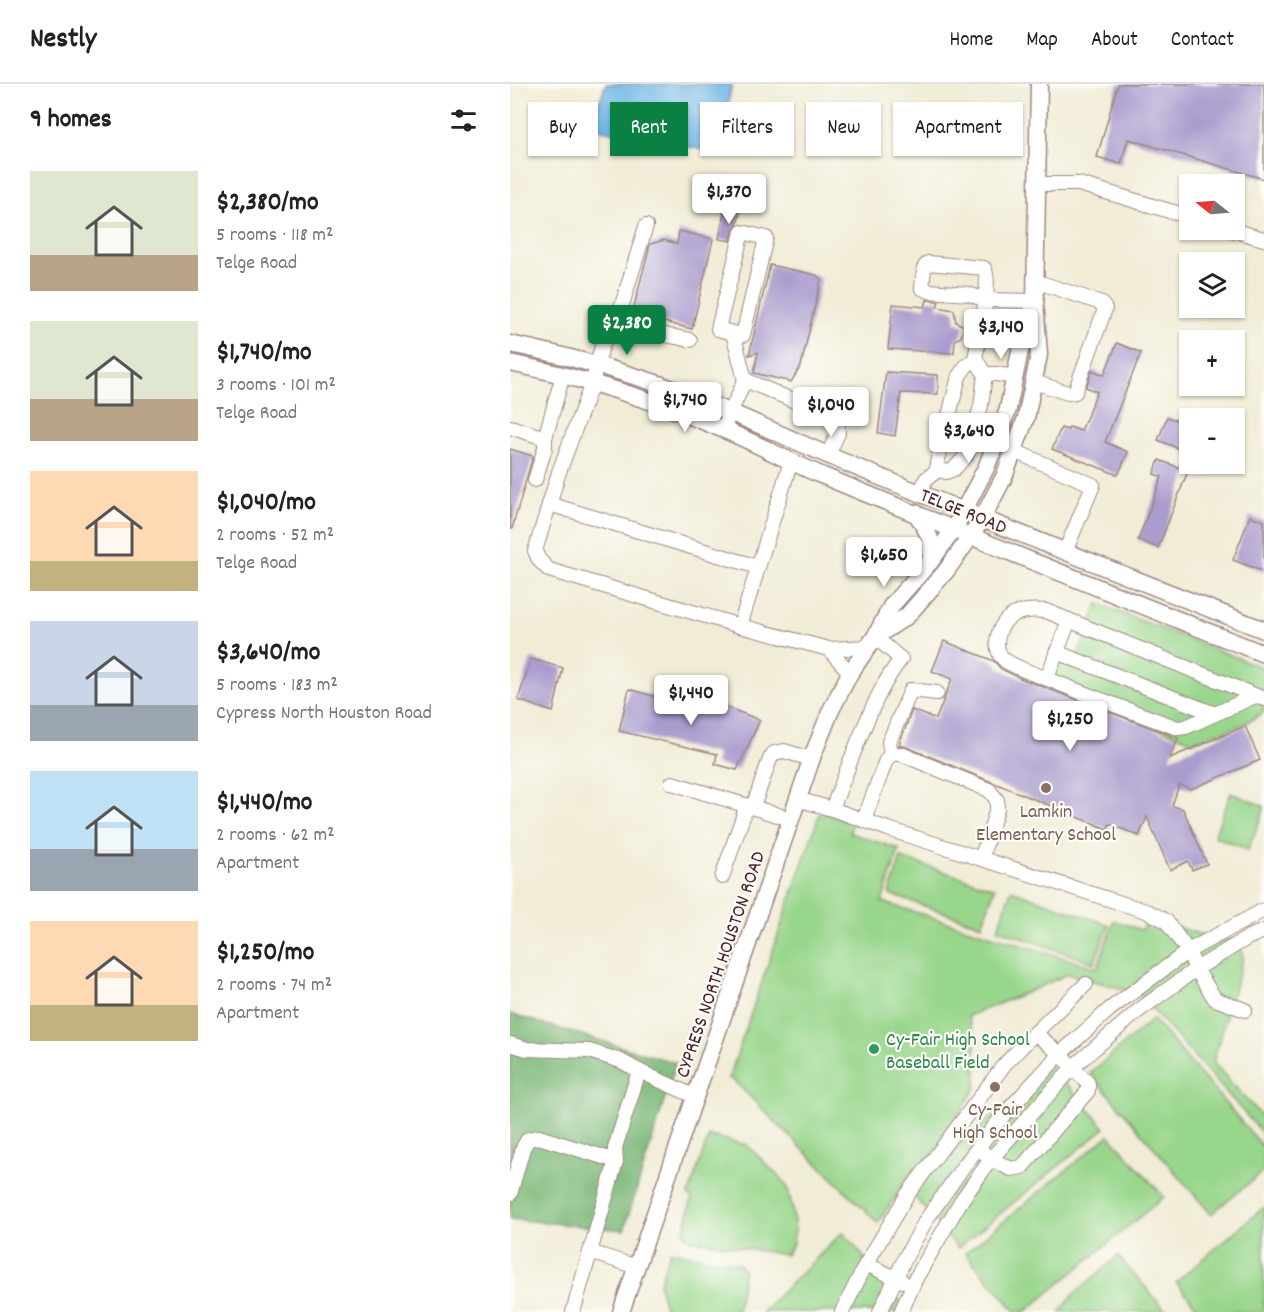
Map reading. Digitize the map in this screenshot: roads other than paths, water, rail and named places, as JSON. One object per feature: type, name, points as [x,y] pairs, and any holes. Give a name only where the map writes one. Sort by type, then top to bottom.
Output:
[{"type":"main road","name":"CYPRESS NORTH HOUSTON ROAD","points":[[872,642],[907,616],[946,571],[971,537],[1004,477],[1026,418],[1039,355],[1035,281],[1039,84]]},
{"type":"main road","name":"CYPRESS NORTH HOUSTON ROAD","points":[[621,1312],[797,800],[831,710],[892,605],[930,562],[954,529],[986,468],[1005,417],[1020,351],[1035,301]]},
{"type":"main road","name":"TELGE ROAD","points":[[510,344],[568,357],[660,384],[982,519],[1264,630]]},
{"type":"main road","name":"TELGE ROAD","points":[[510,363],[592,382],[723,429],[819,474],[1264,654]]},
{"type":"main road","points":[[916,513],[930,537],[932,544],[930,562]]},
{"type":"lane","points":[[1037,184],[1079,184],[1179,214]]},
{"type":"lane","points":[[646,226],[627,292],[602,346],[535,551],[539,560],[549,570],[740,626],[829,649],[872,642],[901,659],[891,672],[873,707],[832,809]]},
{"type":"lane","points":[[742,232],[766,238],[743,336],[733,333],[718,329],[742,232]]},
{"type":"lane","points":[[1245,234],[1264,239]]},
{"type":"lane","points":[[938,470],[937,463],[959,376],[975,359],[986,300],[987,273],[984,268],[928,263],[924,268],[922,288],[929,291],[969,294],[986,300],[1035,301]]},
{"type":"lane","points":[[1034,382],[1068,393],[1075,392],[1105,309],[1101,303],[1035,281]]},
{"type":"lane","points":[[612,324],[690,340]]},
{"type":"lane","points":[[723,429],[745,380],[733,333]]},
{"type":"lane","points":[[920,493],[926,478],[938,470],[946,472],[954,469],[966,456],[980,411],[985,374],[975,359]]},
{"type":"lane","points":[[985,374],[1015,377]]},
{"type":"lane","points":[[535,480],[563,375]]},
{"type":"lane","points":[[745,380],[837,419],[838,433],[828,455]]},
{"type":"lane","points":[[980,411],[1005,417]]},
{"type":"lane","points":[[510,427],[545,438]]},
{"type":"lane","points":[[1014,451],[1093,484],[1065,552]]},
{"type":"lane","points":[[740,626],[791,461]]},
{"type":"lane","points":[[549,504],[758,567]]},
{"type":"lane","points":[[1034,610],[1046,611],[1260,697],[1186,727],[1178,728],[1003,660],[997,647],[998,633],[1008,617],[1034,610]]},
{"type":"lane","points":[[1047,678],[1069,620]]},
{"type":"lane","points":[[829,649],[850,674]]},
{"type":"lane","points":[[1056,652],[1215,714]]},
{"type":"lane","points":[[864,820],[886,760],[891,754],[889,742],[911,690],[937,693]]},
{"type":"lane","points":[[722,877],[774,753],[784,752],[812,759]]},
{"type":"lane","points":[[891,754],[901,754],[989,790],[997,800],[997,809],[981,859]]},
{"type":"lane","points":[[672,783],[791,819]]},
{"type":"lane","points":[[797,800],[832,809],[1149,912],[1166,921],[1188,951],[1196,969],[1215,999],[1245,1010]]},
{"type":"lane","points":[[880,1312],[905,1258],[927,1220],[1001,1118],[1060,1054],[1110,1009],[1188,951],[1264,910]]},
{"type":"lane","points":[[901,1312],[913,1286],[961,1201],[991,1159],[1073,1067],[1138,1011],[1196,969],[1249,937],[1264,931]]},
{"type":"lane","points":[[843,1312],[866,1264],[907,1195],[1004,1065],[1086,984]]},
{"type":"lane","points":[[978,1148],[991,1159],[1011,1169],[1022,1167],[1088,1091],[1088,1083],[1060,1054],[1035,1033]]},
{"type":"lane","points":[[510,1044],[527,1049],[588,1051],[621,1061],[696,1097]]},
{"type":"lane","points":[[573,1312],[616,1161],[615,1148],[639,1071]]},
{"type":"lane","points":[[510,1194],[528,1138],[539,1137],[616,1161]]},
{"type":"lane","points":[[590,1252],[637,1266]]},
{"type":"lane","points":[[866,1264],[913,1286]]},
{"type":"water","points":[[606,84],[732,84],[728,102],[700,102],[700,149],[688,147],[688,102],[610,102],[610,132],[598,127],[598,105]]},
{"type":"place","name":"Lamkin Elementary School","points":[[1046,788]]},
{"type":"place","name":"Cy-Fair High School Baseball Field","points":[[874,1049]]},
{"type":"place","name":"Cy-Fair High School","points":[[995,1087]]}]
